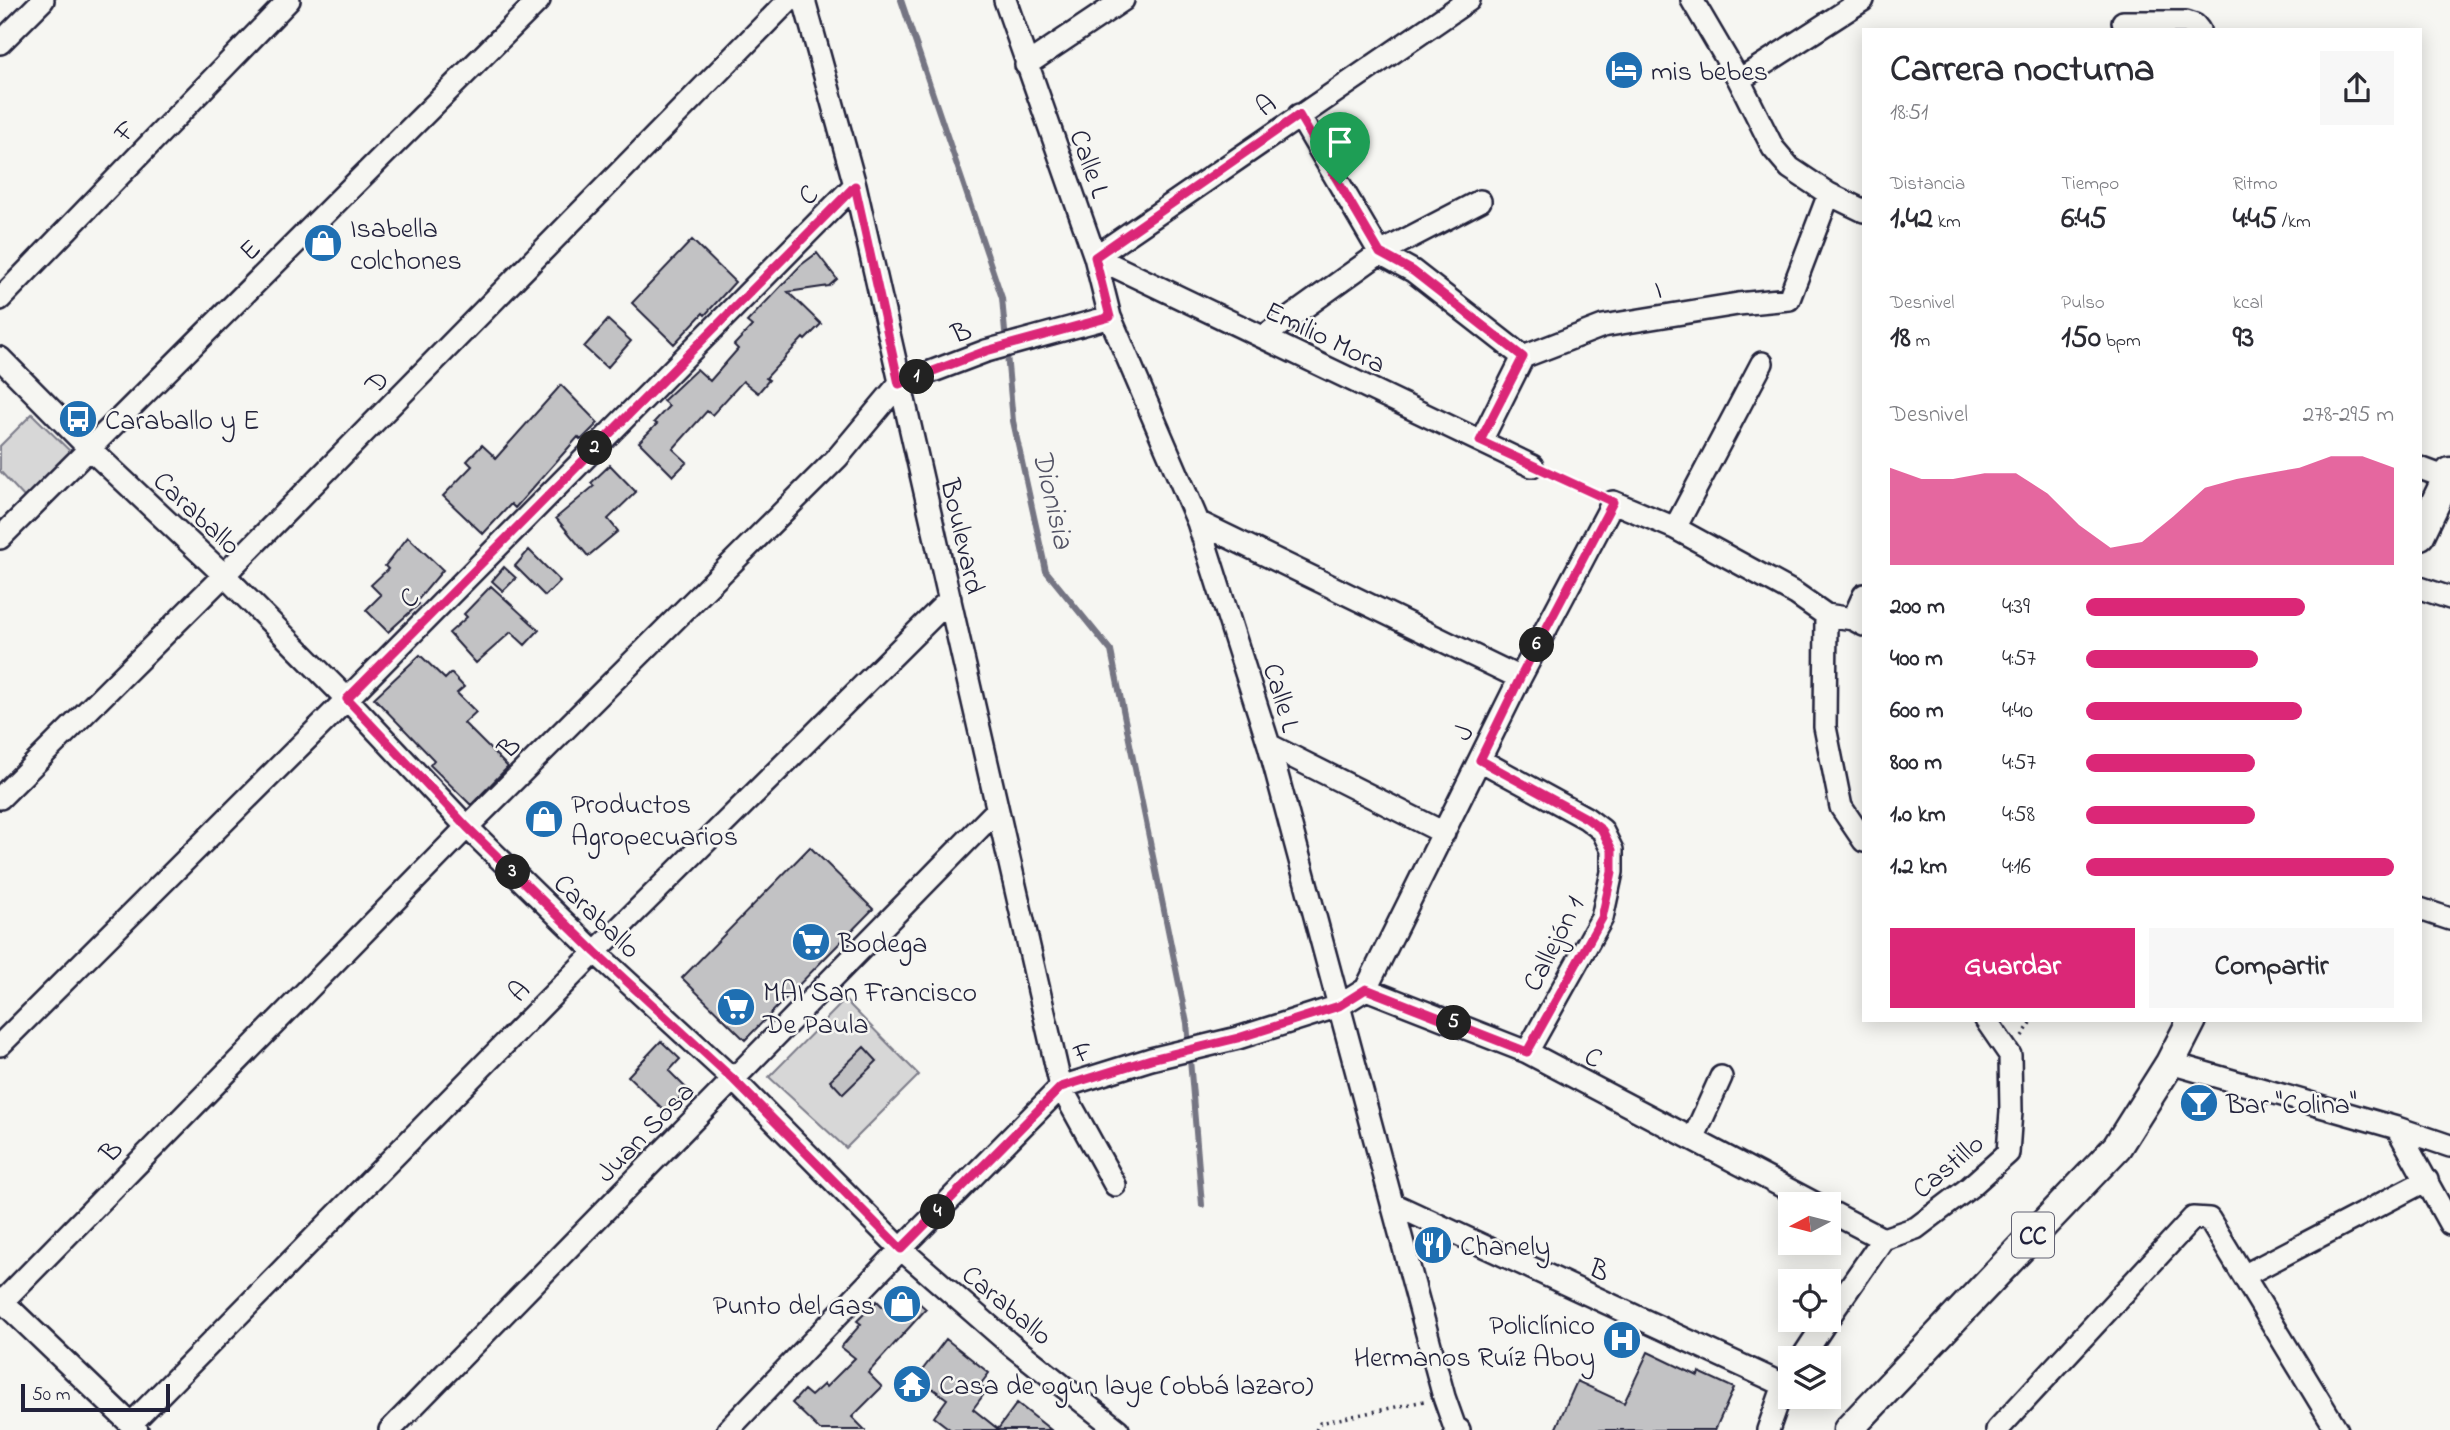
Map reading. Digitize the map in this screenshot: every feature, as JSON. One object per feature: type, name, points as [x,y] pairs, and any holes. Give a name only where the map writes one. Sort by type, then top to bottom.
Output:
[{"type":"main road","points":[[2422,531],[2449,475]]},
{"type":"main road","name":"CC","points":[[1848,1430],[2117,1147],[2170,1063],[2191,1022]]},
{"type":"street","points":[[0,43],[43,0]]},
{"type":"street","name":"F","points":[[0,299],[289,0]]},
{"type":"street","name":"E","points":[[0,538],[538,0]]},
{"type":"street","name":"D","points":[[0,798],[224,575],[789,0]]},
{"type":"street","name":"Boulevard","points":[[804,0],[855,186],[1061,1087],[1115,1185]]},
{"type":"street","name":"Calle L","points":[[1005,0],[1095,257],[1110,317],[1198,522],[1269,745],[1444,1397],[1457,1429]]},
{"type":"street","points":[[1027,65],[1123,0]]},
{"type":"street","name":"A","points":[[1095,257],[1469,0]]},
{"type":"street","points":[[1692,0],[1739,80],[1773,148],[1790,168],[1829,194],[1862,210]]},
{"type":"street","points":[[1739,80],[1863,0]]},
{"type":"street","points":[[2123,22],[2186,22],[2197,28]]},
{"type":"street","points":[[1299,115],[1380,253],[1413,271],[1523,357],[1480,441]]},
{"type":"street","name":"C","points":[[0,1045],[855,186]]},
{"type":"street","name":"I","points":[[1523,357],[1603,326],[1738,304],[1789,299],[1829,194]]},
{"type":"street","points":[[1263,337],[1380,253],[1480,201]]},
{"type":"street","name":"Emilio Mora","points":[[1095,257],[1532,466]]},
{"type":"street","name":"B","points":[[1,1301],[467,827],[838,457],[899,384],[986,351],[1110,317]]},
{"type":"street","name":"Caraballo","points":[[0,358],[89,448],[224,575],[347,699],[467,827],[595,952],[733,1079],[901,1249],[1010,1344],[1094,1423],[1118,1430]]},
{"type":"street","points":[[1675,528],[1762,363]]},
{"type":"street","points":[[2422,468],[2449,475]]},
{"type":"street","points":[[1613,502],[1675,528],[1796,594],[1826,615],[1858,622],[1862,604]]},
{"type":"street","name":"J","points":[[1366,989],[1520,678],[1613,502]]},
{"type":"street","points":[[1198,522],[1520,678]]},
{"type":"street","points":[[2422,590],[2450,597]]},
{"type":"street","name":"A","points":[[134,1427],[595,952],[950,600]]},
{"type":"street","points":[[1826,615],[1825,727],[1841,807],[1862,838]]},
{"type":"street","points":[[1269,745],[1444,833]]},
{"type":"street","name":"Callejón 1","points":[[1480,760],[1586,818],[1602,830],[1612,850],[1612,872],[1602,918],[1527,1052]]},
{"type":"street","name":"Juan Sosa","points":[[390,1430],[996,811]]},
{"type":"street","points":[[2422,910],[2450,919]]},
{"type":"street","points":[[1339,1006],[1366,989]]},
{"type":"street","name":"C","points":[[1366,989],[1527,1052],[1793,1192]]},
{"type":"street","name":"F","points":[[729,1430],[901,1249],[1061,1087],[1151,1059],[1238,1038],[1339,1006]]},
{"type":"street","name":"Castillo","points":[[1883,1239],[1916,1228],[1970,1187],[2008,1153],[2011,1111],[2010,1055],[1987,1022]]},
{"type":"street","points":[[2170,1063],[2397,1128],[2450,1146]]},
{"type":"street","points":[[1693,1139],[1721,1077]]},
{"type":"street","points":[[2397,1128],[2450,1224]]},
{"type":"street","points":[[2245,1275],[2427,1180]]},
{"type":"street","name":"B","points":[[1393,1204],[1778,1377]]},
{"type":"street","points":[[1841,1217],[1883,1239],[1841,1299]]},
{"type":"street","points":[[1997,1430],[2193,1217],[2209,1219],[2337,1430]]},
{"type":"street","points":[[1,1301],[134,1427]]},
{"type":"street","points":[[1768,1430],[1778,1404]]},
{"type":"path","points":[[1532,466],[1613,502]]},
{"type":"path","points":[[1316,1430],[1320,1423],[1444,1397]]},
{"type":"shaded area","points":[[32,414],[74,455],[26,499],[0,471],[0,446]]},
{"type":"shaded area","points":[[845,1000],[919,1075],[846,1148],[769,1077]]},
{"type":"building","points":[[692,240],[735,282],[674,344],[632,303]]},
{"type":"building","points":[[817,253],[837,279],[829,286],[788,292],[821,324],[805,340],[803,338],[766,378],[769,380],[758,393],[743,381],[712,415],[707,411],[673,449],[687,462],[673,476],[639,442],[657,424],[654,422],[669,406],[663,401],[697,369],[710,381],[738,349],[734,345],[752,326],[747,322],[801,265]]},
{"type":"building","points":[[608,320],[631,341],[607,368],[584,347]]},
{"type":"building","points":[[561,385],[598,423],[581,440],[578,437],[515,508],[511,504],[483,534],[443,496],[472,466],[467,461],[482,445],[496,458]]},
{"type":"building","points":[[610,465],[636,492],[608,519],[618,531],[588,556],[556,518],[594,486],[591,483]]},
{"type":"building","points":[[408,537],[443,570],[416,602],[419,604],[388,632],[366,610],[381,595],[371,585],[388,569],[385,566]]},
{"type":"building","points":[[529,550],[560,581],[545,596],[515,566]]},
{"type":"building","points":[[504,567],[516,578],[503,591],[492,581]]},
{"type":"building","points":[[491,586],[539,630],[525,645],[511,632],[476,663],[449,633],[467,617],[464,614]]},
{"type":"building","points":[[420,655],[445,679],[451,673],[464,687],[457,693],[476,712],[464,723],[508,767],[471,805],[430,765],[434,760],[374,698]]},
{"type":"building","points":[[810,847],[873,909],[745,1040],[682,978]]},
{"type":"building","points":[[661,1041],[680,1059],[669,1071],[688,1090],[666,1112],[628,1076]]},
{"type":"building","points":[[864,1047],[877,1061],[843,1094],[830,1080]]},
{"type":"building","points":[[906,1291],[926,1309],[868,1373],[882,1387],[852,1417],[865,1430],[820,1430],[792,1403],[804,1390],[811,1396],[824,1384],[826,1387],[855,1358],[841,1347],[861,1324],[857,1321],[877,1301],[887,1311]]},
{"type":"building","points":[[946,1339],[989,1373],[980,1385],[987,1390],[973,1409],[998,1429],[1017,1403],[1051,1430],[951,1430],[934,1417],[947,1399],[917,1377]]},
{"type":"building","points":[[1648,1352],[1698,1376],[1699,1372],[1734,1388],[1715,1430],[1555,1430],[1577,1381],[1624,1403]]},
{"type":"waterway","name":"Dionisia","points":[[901,0],[1002,298],[1013,421],[1046,571],[1111,651],[1187,1023],[1202,1205]]},
{"type":"place","name":"mis bebes","points":[[1624,70]]},
{"type":"place","name":"Isabella colchones","points":[[323,243]]},
{"type":"place","name":"Caraballo y E","points":[[78,419]]},
{"type":"place","name":"Productos Agropecuarios","points":[[544,819]]},
{"type":"place","name":"Bodega","points":[[811,942]]},
{"type":"place","name":"MAI San Francisco De Paula","points":[[736,1007]]},
{"type":"place","name":"Bar \"Colina\"","points":[[2199,1103]]},
{"type":"place","name":"Chanely","points":[[1433,1245]]},
{"type":"place","name":"Punto del Gas","points":[[902,1304]]},
{"type":"place","name":"Policlínico Hermanos Ruíz Aboy","points":[[1622,1340]]},
{"type":"place","name":"Casa de ogun laye (obbá lazaro)","points":[[912,1384]]},
{"type":"route","points":[[1299,115],[1340,184],[1380,253],[1413,271],[1523,357],[1480,441],[1613,502],[1480,760],[1586,818],[1602,830],[1612,850],[1612,872],[1602,918],[1527,1052],[1366,989],[1339,1006],[1238,1038],[1151,1059],[1061,1087],[901,1249],[733,1079],[595,952],[467,827],[347,699],[855,186],[899,384],[986,351],[1110,317],[1095,257],[1299,115]]}]
